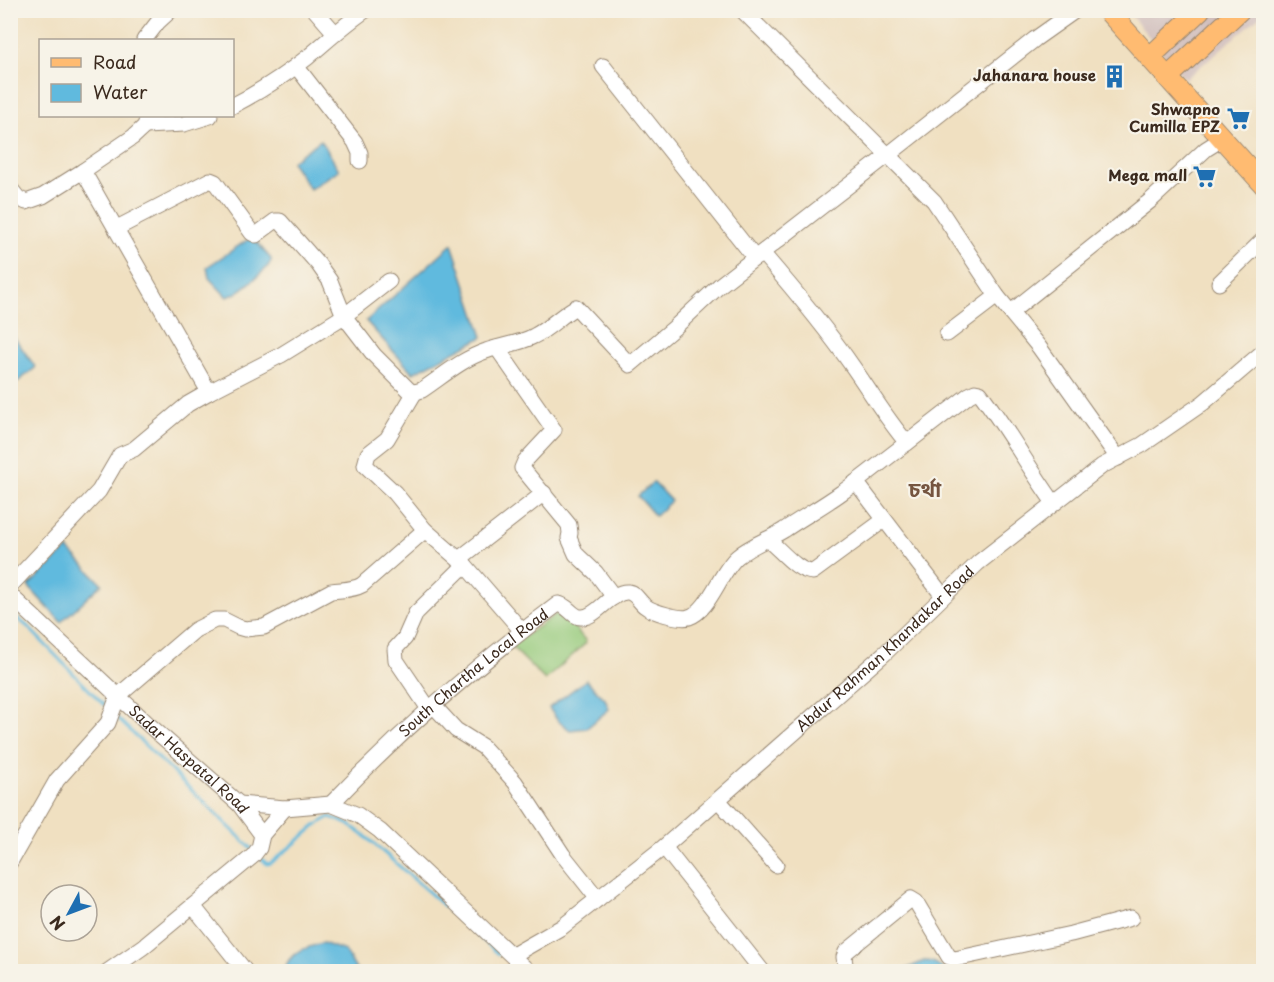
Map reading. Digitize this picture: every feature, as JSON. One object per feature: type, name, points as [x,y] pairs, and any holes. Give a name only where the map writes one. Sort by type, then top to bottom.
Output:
[{"type":"main road","points":[[1107,10],[1263,185]]},
{"type":"main road","points":[[1150,57],[1200,10]]},
{"type":"main road","points":[[1168,77],[1240,10]]},
{"type":"street","points":[[145,39],[171,10]]},
{"type":"street","points":[[315,10],[335,33]]},
{"type":"street","points":[[234,104],[277,80],[366,10]]},
{"type":"street","points":[[742,10],[934,201],[997,296],[1090,417],[1118,458]]},
{"type":"street","points":[[117,228],[210,180],[215,182],[252,233],[256,235],[275,221],[280,221],[330,281],[344,316],[374,355],[410,391],[422,390],[462,362],[486,350],[532,337],[553,326],[576,307],[630,365],[720,285],[1035,39],[1076,10]]},
{"type":"street","points":[[296,66],[355,142],[360,153],[360,161]]},
{"type":"street","points":[[603,66],[755,258]]},
{"type":"street","points":[[10,188],[18,198],[26,201],[43,196],[133,137],[146,121],[184,124],[207,117]]},
{"type":"street","points":[[1011,312],[1150,201],[1206,149],[1222,139]]},
{"type":"street","points":[[83,171],[209,392]]},
{"type":"street","points":[[1219,283],[1263,239]]},
{"type":"street","points":[[755,258],[763,254],[798,295],[853,367],[885,417],[906,443]]},
{"type":"street","points":[[10,586],[99,491],[120,455],[135,449],[188,404],[280,355],[344,316],[389,281]]},
{"type":"street","points":[[947,334],[997,296]]},
{"type":"street","points":[[497,348],[538,409],[553,426],[553,432],[531,454],[522,468],[569,525],[568,538],[576,555],[596,573],[614,597],[625,592],[632,593],[647,608],[686,618],[693,615],[703,606],[733,560],[752,546],[768,540],[856,482],[975,392],[980,393],[1004,423],[1054,504]]},
{"type":"street","name":"Abdur Rahman Khandakar Road","points":[[513,955],[562,927],[664,848],[885,653],[978,563],[1102,466],[1142,445],[1203,403],[1263,351]]},
{"type":"street","points":[[415,392],[387,439],[368,454],[365,465],[394,493],[425,530],[462,562],[522,630]]},
{"type":"street","points":[[856,482],[943,596]]},
{"type":"street","points":[[544,493],[462,562],[416,613],[405,638],[395,649],[396,660],[431,707],[456,730],[483,747],[515,782],[563,855],[598,899]]},
{"type":"street","points":[[768,540],[807,572],[813,572],[884,520]]},
{"type":"street","points":[[10,862],[57,780],[108,723],[118,696],[195,630],[215,620],[224,620],[238,627],[264,627],[331,591],[353,590],[362,585],[425,530]]},
{"type":"street","name":"Sadar Haspatal Road","points":[[10,596],[239,804],[285,808],[331,804],[358,815],[380,831],[529,972]]},
{"type":"street","name":"South Chartha Local Road","points":[[331,804],[431,707],[522,630],[558,604],[581,618],[614,597]]},
{"type":"street","points":[[718,800],[776,865]]},
{"type":"street","points":[[239,804],[258,846]]},
{"type":"street","points":[[107,972],[143,947],[193,906],[258,846],[285,808]]},
{"type":"street","points":[[664,848],[763,972]]},
{"type":"street","points":[[846,972],[844,957],[846,952],[911,899],[916,902],[949,957],[955,959],[1071,934],[1131,918]]},
{"type":"street","points":[[193,906],[246,972]]},
{"type":"shaded area","points":[[1263,10],[1264,13],[1185,79],[1127,11]]},
{"type":"green space","points":[[556,614],[565,616],[586,643],[545,680],[511,646]]},
{"type":"water","points":[[321,140],[339,170],[310,189],[292,163]]},
{"type":"water","points":[[249,239],[254,239],[271,262],[251,282],[227,297],[209,278],[207,267]]},
{"type":"water","points":[[452,244],[483,337],[413,373],[366,321]]},
{"type":"water","points":[[11,333],[35,368],[11,387]]},
{"type":"water","points":[[653,482],[671,501],[655,516],[638,496]]},
{"type":"water","points":[[68,549],[102,584],[61,622],[28,586]]},
{"type":"water","points":[[586,680],[605,699],[609,709],[587,728],[570,730],[558,721],[549,708]]},
{"type":"water","points":[[323,943],[345,951],[357,971],[285,971],[290,959],[299,951]]},
{"type":"water","points":[[924,961],[936,963],[945,971],[902,971]]},
{"type":"waterway","points":[[10,613],[27,626],[104,705]]},
{"type":"waterway","points":[[116,717],[253,850]]},
{"type":"waterway","points":[[260,857],[267,864],[271,863],[318,824],[330,817],[348,824],[365,836],[499,954]]},
{"type":"place","name":"Jahanara house","points":[[1114,76]]},
{"type":"place","name":"Shwapno Cumilla EPZ","points":[[1238,119]]},
{"type":"place","name":"Mega mall","points":[[1205,176]]},
{"type":"district","name":"চর্থা","points":[[925,490]]}]
